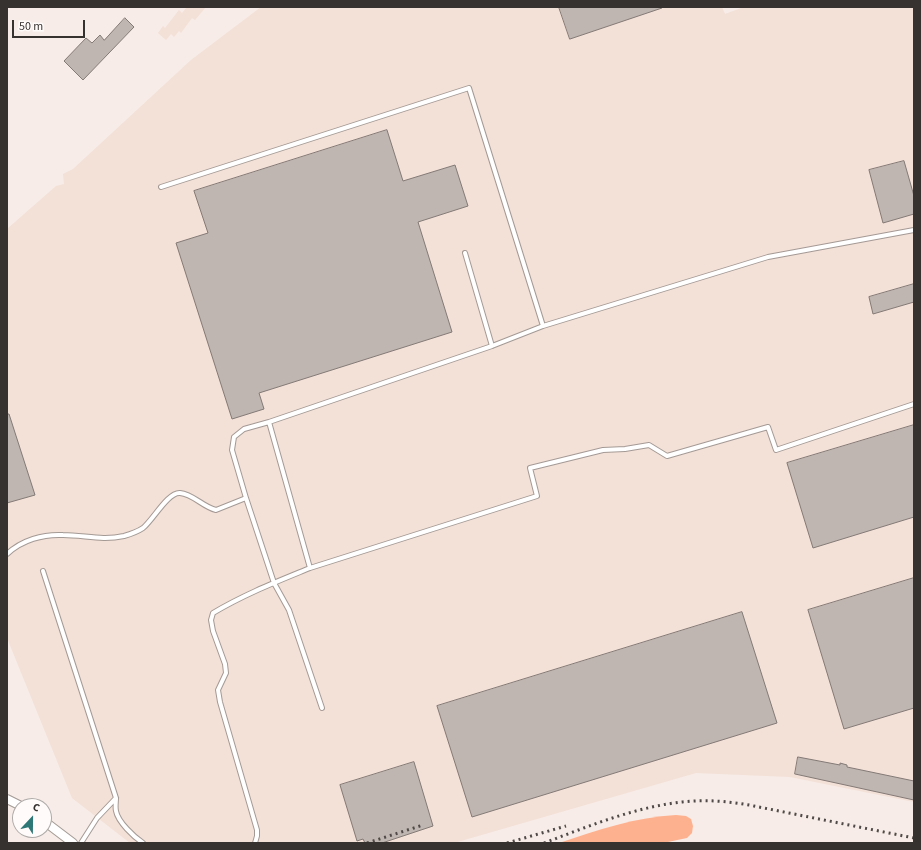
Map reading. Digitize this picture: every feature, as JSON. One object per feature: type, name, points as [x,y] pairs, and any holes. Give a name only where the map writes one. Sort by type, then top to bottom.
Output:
[{"type":"street","points":[[52,827],[73,843]]},
{"type":"lane","points":[[161,187],[469,88],[543,326]]},
{"type":"lane","points":[[322,708],[289,610],[274,582],[246,498],[232,450],[234,437],[244,429],[269,422],[492,346],[543,326],[768,257],[914,230]]},
{"type":"lane","points":[[465,253],[492,346]]},
{"type":"lane","points":[[255,843],[257,830],[220,702],[218,690],[226,673],[225,664],[213,631],[211,620],[213,613],[235,600],[274,582],[310,568],[536,496],[530,468],[603,450],[625,449],[649,445],[667,456],[768,428],[776,450],[914,404]]},
{"type":"lane","points":[[269,422],[310,568]]},
{"type":"lane","points":[[7,554],[24,542],[38,538],[63,535],[113,538],[135,533],[150,522],[171,496],[179,493],[185,494],[216,510],[246,498]]},
{"type":"lane","points":[[43,571],[116,798],[116,811],[119,818],[136,838],[143,843]]},
{"type":"lane","points":[[81,843],[97,818],[116,798]]},
{"type":"shaded area","points":[[187,7],[206,7],[195,20],[192,18],[181,33],[179,31],[174,37],[171,34],[166,40],[158,33],[163,26],[165,28],[179,10],[182,13]]},
{"type":"shaded area","points":[[261,7],[722,7],[725,14],[744,7],[914,7],[914,802],[790,777],[696,773],[454,843],[130,843],[72,798],[7,638],[7,229],[56,186],[64,184],[63,174],[73,169],[191,60]]},
{"type":"shaded area","points":[[676,815],[686,816],[691,819],[693,826],[692,833],[687,838],[663,843],[559,843],[631,821]]},
{"type":"building","points":[[559,7],[662,7],[662,8],[570,39]]},
{"type":"building","points":[[125,18],[134,27],[83,80],[64,61],[86,38],[92,43],[100,35],[104,40]]},
{"type":"building","points":[[387,130],[403,181],[455,165],[468,206],[418,222],[452,332],[259,393],[264,409],[232,419],[176,243],[208,233],[194,191]]},
{"type":"building","points":[[904,161],[914,196],[914,214],[883,223],[869,170]]},
{"type":"building","points":[[914,284],[914,302],[873,314],[869,297]]},
{"type":"building","points":[[7,414],[9,414],[35,495],[7,503]]},
{"type":"building","points":[[914,425],[914,517],[813,548],[787,463]]},
{"type":"building","points":[[914,578],[914,708],[844,729],[808,610]]},
{"type":"building","points":[[742,612],[777,723],[472,817],[437,706]]},
{"type":"building","points":[[798,757],[840,765],[840,763],[847,765],[847,767],[914,781],[914,800],[795,774]]},
{"type":"building","points":[[414,762],[433,826],[382,843],[365,843],[363,839],[357,841],[340,785]]},
{"type":"railway","points":[[544,843],[618,816],[655,806],[694,801],[724,802],[746,805],[914,838]]},
{"type":"railway","points":[[367,843],[423,825]]},
{"type":"railway","points":[[507,843],[566,826]]}]
